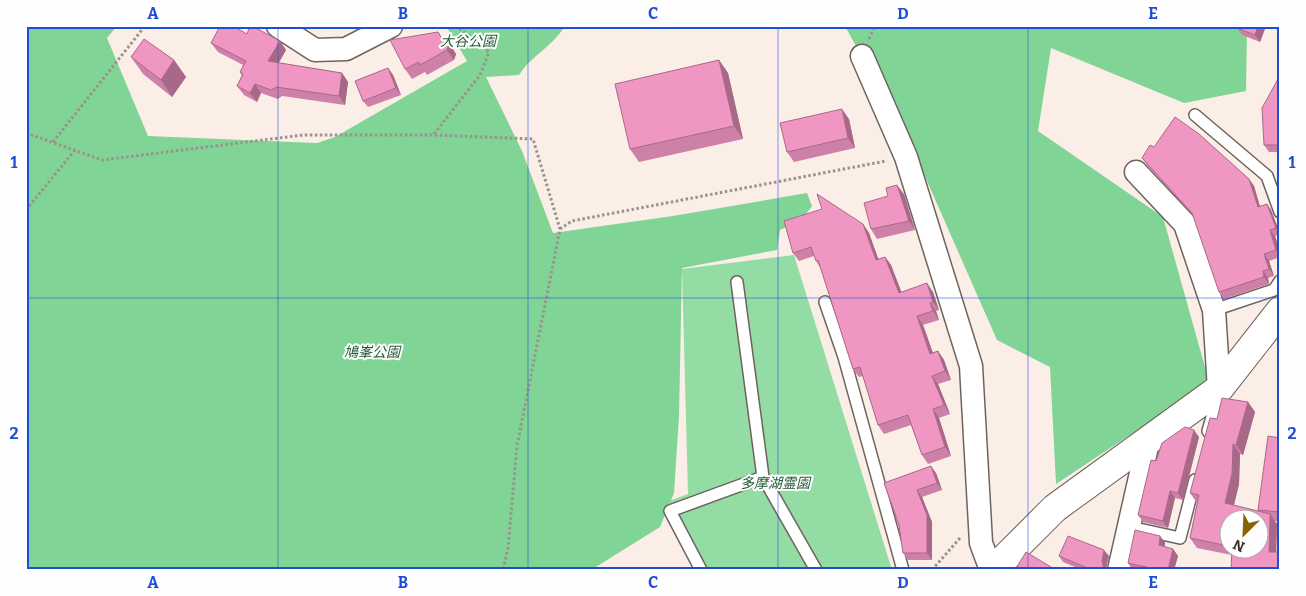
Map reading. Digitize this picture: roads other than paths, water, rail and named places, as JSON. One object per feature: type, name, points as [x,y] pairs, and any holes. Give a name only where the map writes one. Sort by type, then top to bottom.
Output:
[{"type":"street","points":[[278,26],[315,50],[346,49],[391,26]]},
{"type":"street","points":[[862,56],[906,158],[972,366],[981,543],[992,570],[1056,508],[1219,389],[1280,312]]},
{"type":"street","points":[[1136,172],[1186,224],[1214,310],[1219,389]]},
{"type":"street","points":[[1119,570],[1148,442]]},
{"type":"lane","points":[[1195,114],[1267,176],[1280,212]]},
{"type":"lane","points":[[1214,310],[1274,290],[1280,280]]},
{"type":"lane","points":[[737,282],[763,477],[816,570]]},
{"type":"lane","points":[[825,302],[844,357],[903,570]]},
{"type":"lane","points":[[1205,445],[1219,389]]},
{"type":"lane","points":[[1130,527],[1180,538],[1197,473]]},
{"type":"lane","points":[[701,570],[670,511],[763,477]]},
{"type":"park label","name":"大谷公園","points":[[468,41]]},
{"type":"park label","name":"鳩峯公園","points":[[372,352]]},
{"type":"park label","name":"多摩湖霊園","points":[[775,483]]}]
